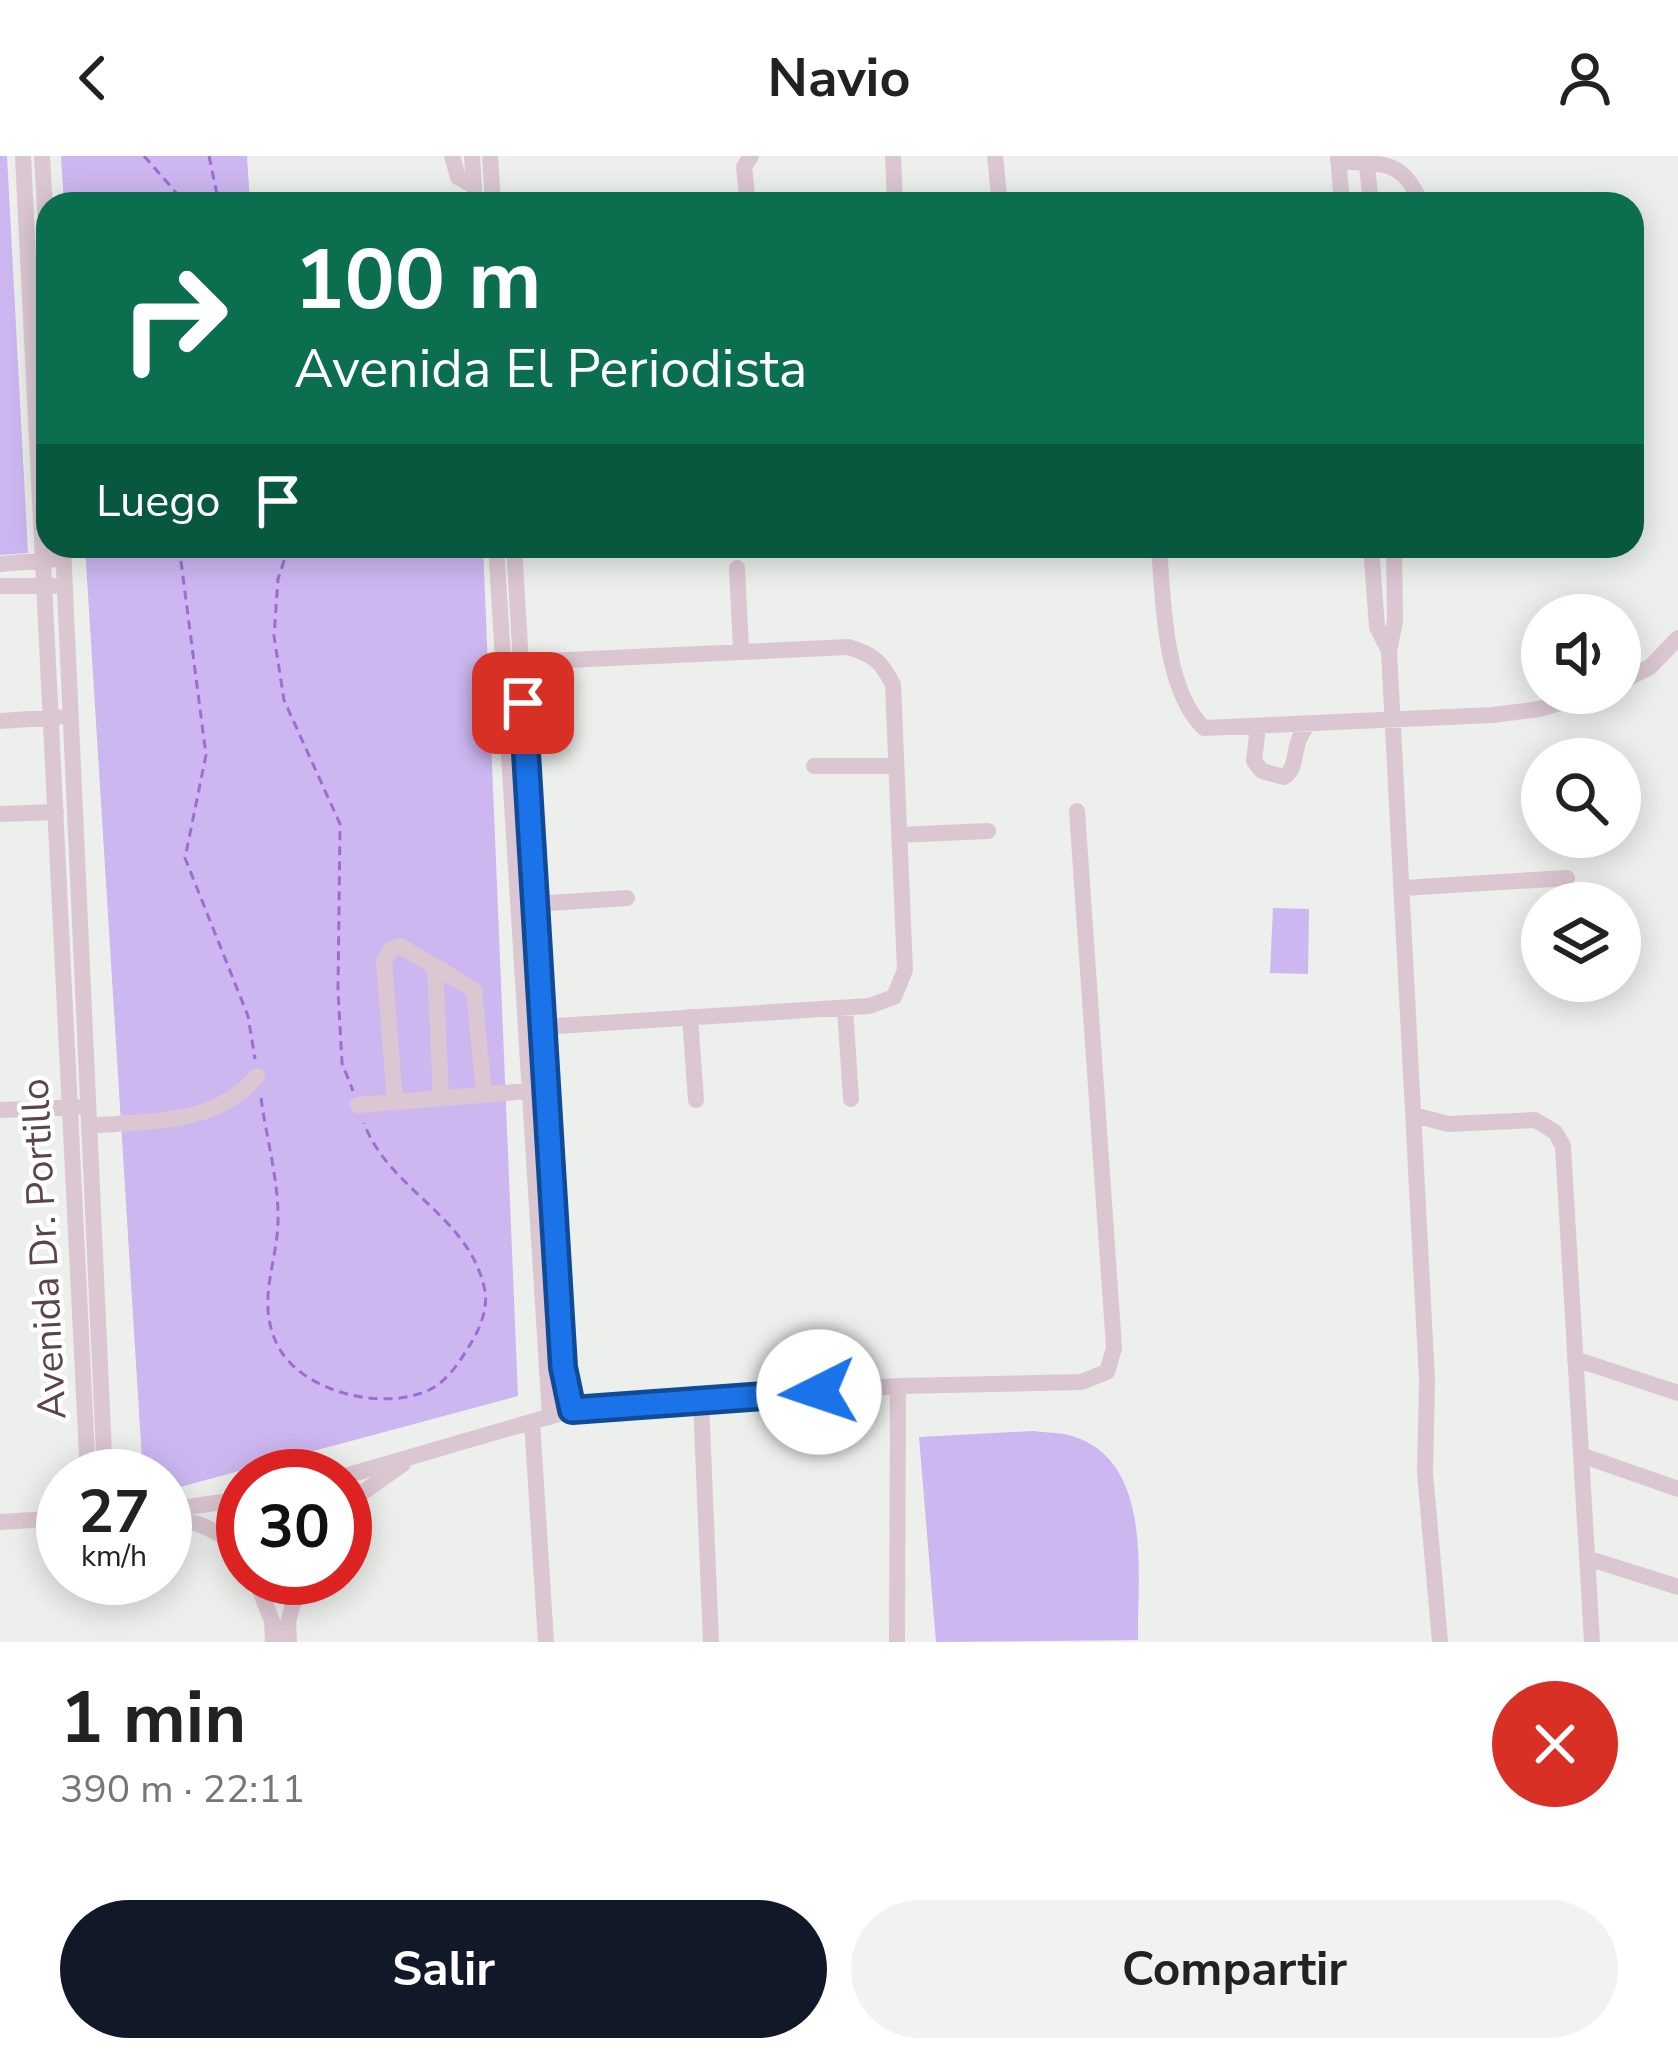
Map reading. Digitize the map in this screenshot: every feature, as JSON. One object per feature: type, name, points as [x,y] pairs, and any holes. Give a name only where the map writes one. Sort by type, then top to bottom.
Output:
[{"type":"street","name":"Avenida Dr. Portillo","points":[[23,156],[36,419]]},
{"type":"street","points":[[42,156],[44,192]]},
{"type":"street","points":[[452,156],[458,177],[472,192]]},
{"type":"street","points":[[472,156],[475,192]]},
{"type":"street","points":[[490,156],[492,192]]},
{"type":"street","points":[[747,192],[744,167],[751,156]]},
{"type":"street","points":[[893,156],[894,192]]},
{"type":"street","points":[[995,156],[999,192]]},
{"type":"street","points":[[1341,192],[1338,159],[1401,169],[1411,177],[1417,192]]},
{"type":"street","points":[[1366,160],[1370,192]]},
{"type":"street","name":"Avenida Dr. Portillo","points":[[43,558],[56,812],[83,1113],[103,1449]]},
{"type":"street","points":[[0,563],[50,558]]},
{"type":"street","name":"Avenida Dr. Portillo","points":[[63,558],[83,1113],[88,1449]]},
{"type":"street","points":[[498,558],[535,904],[530,1090],[546,1642]]},
{"type":"street","points":[[514,558],[512,663],[534,1027],[563,1367],[572,1410]]},
{"type":"street","points":[[1161,558],[1177,688],[1189,714],[1204,728],[1521,710]]},
{"type":"street","points":[[1372,558],[1377,627],[1390,651]]},
{"type":"street","points":[[1394,558],[1395,621],[1390,651],[1427,1380],[1425,1473],[1440,1642]]},
{"type":"street","points":[[736,568],[741,649]]},
{"type":"street","points":[[0,586],[65,586]]},
{"type":"street","points":[[1641,671],[1678,638]]},
{"type":"street","points":[[512,663],[848,646],[871,653],[883,664],[893,685],[905,970],[894,997],[869,1006],[534,1027]]},
{"type":"street","points":[[0,721],[70,716]]},
{"type":"street","points":[[1258,727],[1254,761],[1262,771],[1284,777],[1294,766],[1295,739],[1308,724]]},
{"type":"street","points":[[814,766],[896,766]]},
{"type":"street","points":[[372,1468],[572,1410],[898,1386],[1081,1382],[1107,1372],[1114,1348],[1077,811]]},
{"type":"street","points":[[0,814],[56,812]]},
{"type":"street","points":[[899,835],[988,831]]},
{"type":"street","points":[[1403,888],[1567,878]]},
{"type":"street","points":[[535,904],[627,898]]},
{"type":"street","points":[[395,1102],[384,961],[391,949],[400,946],[474,990],[484,1095]]},
{"type":"street","points":[[435,966],[441,1098]]},
{"type":"street","points":[[845,1008],[851,1099]]},
{"type":"street","points":[[690,1017],[695,1100]]},
{"type":"street","points":[[0,1110],[203,1113],[236,1101],[257,1076]]},
{"type":"street","points":[[358,1106],[530,1090]]},
{"type":"street","points":[[1414,1115],[1448,1124],[1535,1120],[1555,1132],[1562,1146],[1592,1642]]},
{"type":"street","points":[[1575,1358],[1678,1393]]},
{"type":"street","points":[[898,1386],[898,1642]]},
{"type":"street","points":[[701,1401],[711,1642]]},
{"type":"street","points":[[1581,1455],[1678,1489]]},
{"type":"street","points":[[372,1486],[416,1456]]},
{"type":"street","points":[[0,1522],[36,1520]]},
{"type":"street","points":[[1587,1558],[1678,1587]]},
{"type":"street","points":[[266,1605],[273,1642]]},
{"type":"street","points":[[289,1642],[293,1605]]},
{"type":"path","points":[[143,156],[175,192]]},
{"type":"path","points":[[209,156],[216,192]]},
{"type":"path","points":[[180,558],[206,755],[184,858],[248,1016],[279,1217],[265,1286],[275,1342],[297,1370],[325,1385],[378,1400],[404,1398],[433,1389],[458,1364],[478,1331],[486,1297],[475,1256],[458,1230],[393,1168],[368,1132],[342,1063],[340,824],[284,700],[274,636],[278,579],[285,558]]},
{"type":"shaded area","points":[[0,156],[7,156],[28,553],[0,555]]},
{"type":"shaded area","points":[[61,156],[247,156],[249,192],[63,192]]},
{"type":"shaded area","points":[[86,558],[483,558],[518,1396],[321,1449],[216,1449],[216,1477],[192,1484],[192,1449],[141,1449]]},
{"type":"shaded area","points":[[1273,908],[1309,909],[1308,974],[1270,973]]},
{"type":"shaded area","points":[[1034,1431],[1072,1436],[1098,1449],[1117,1469],[1135,1523],[1138,1640],[936,1642],[919,1437]]},
{"type":"route","points":[[523,703],[563,1367],[572,1410],[819,1392]]}]
